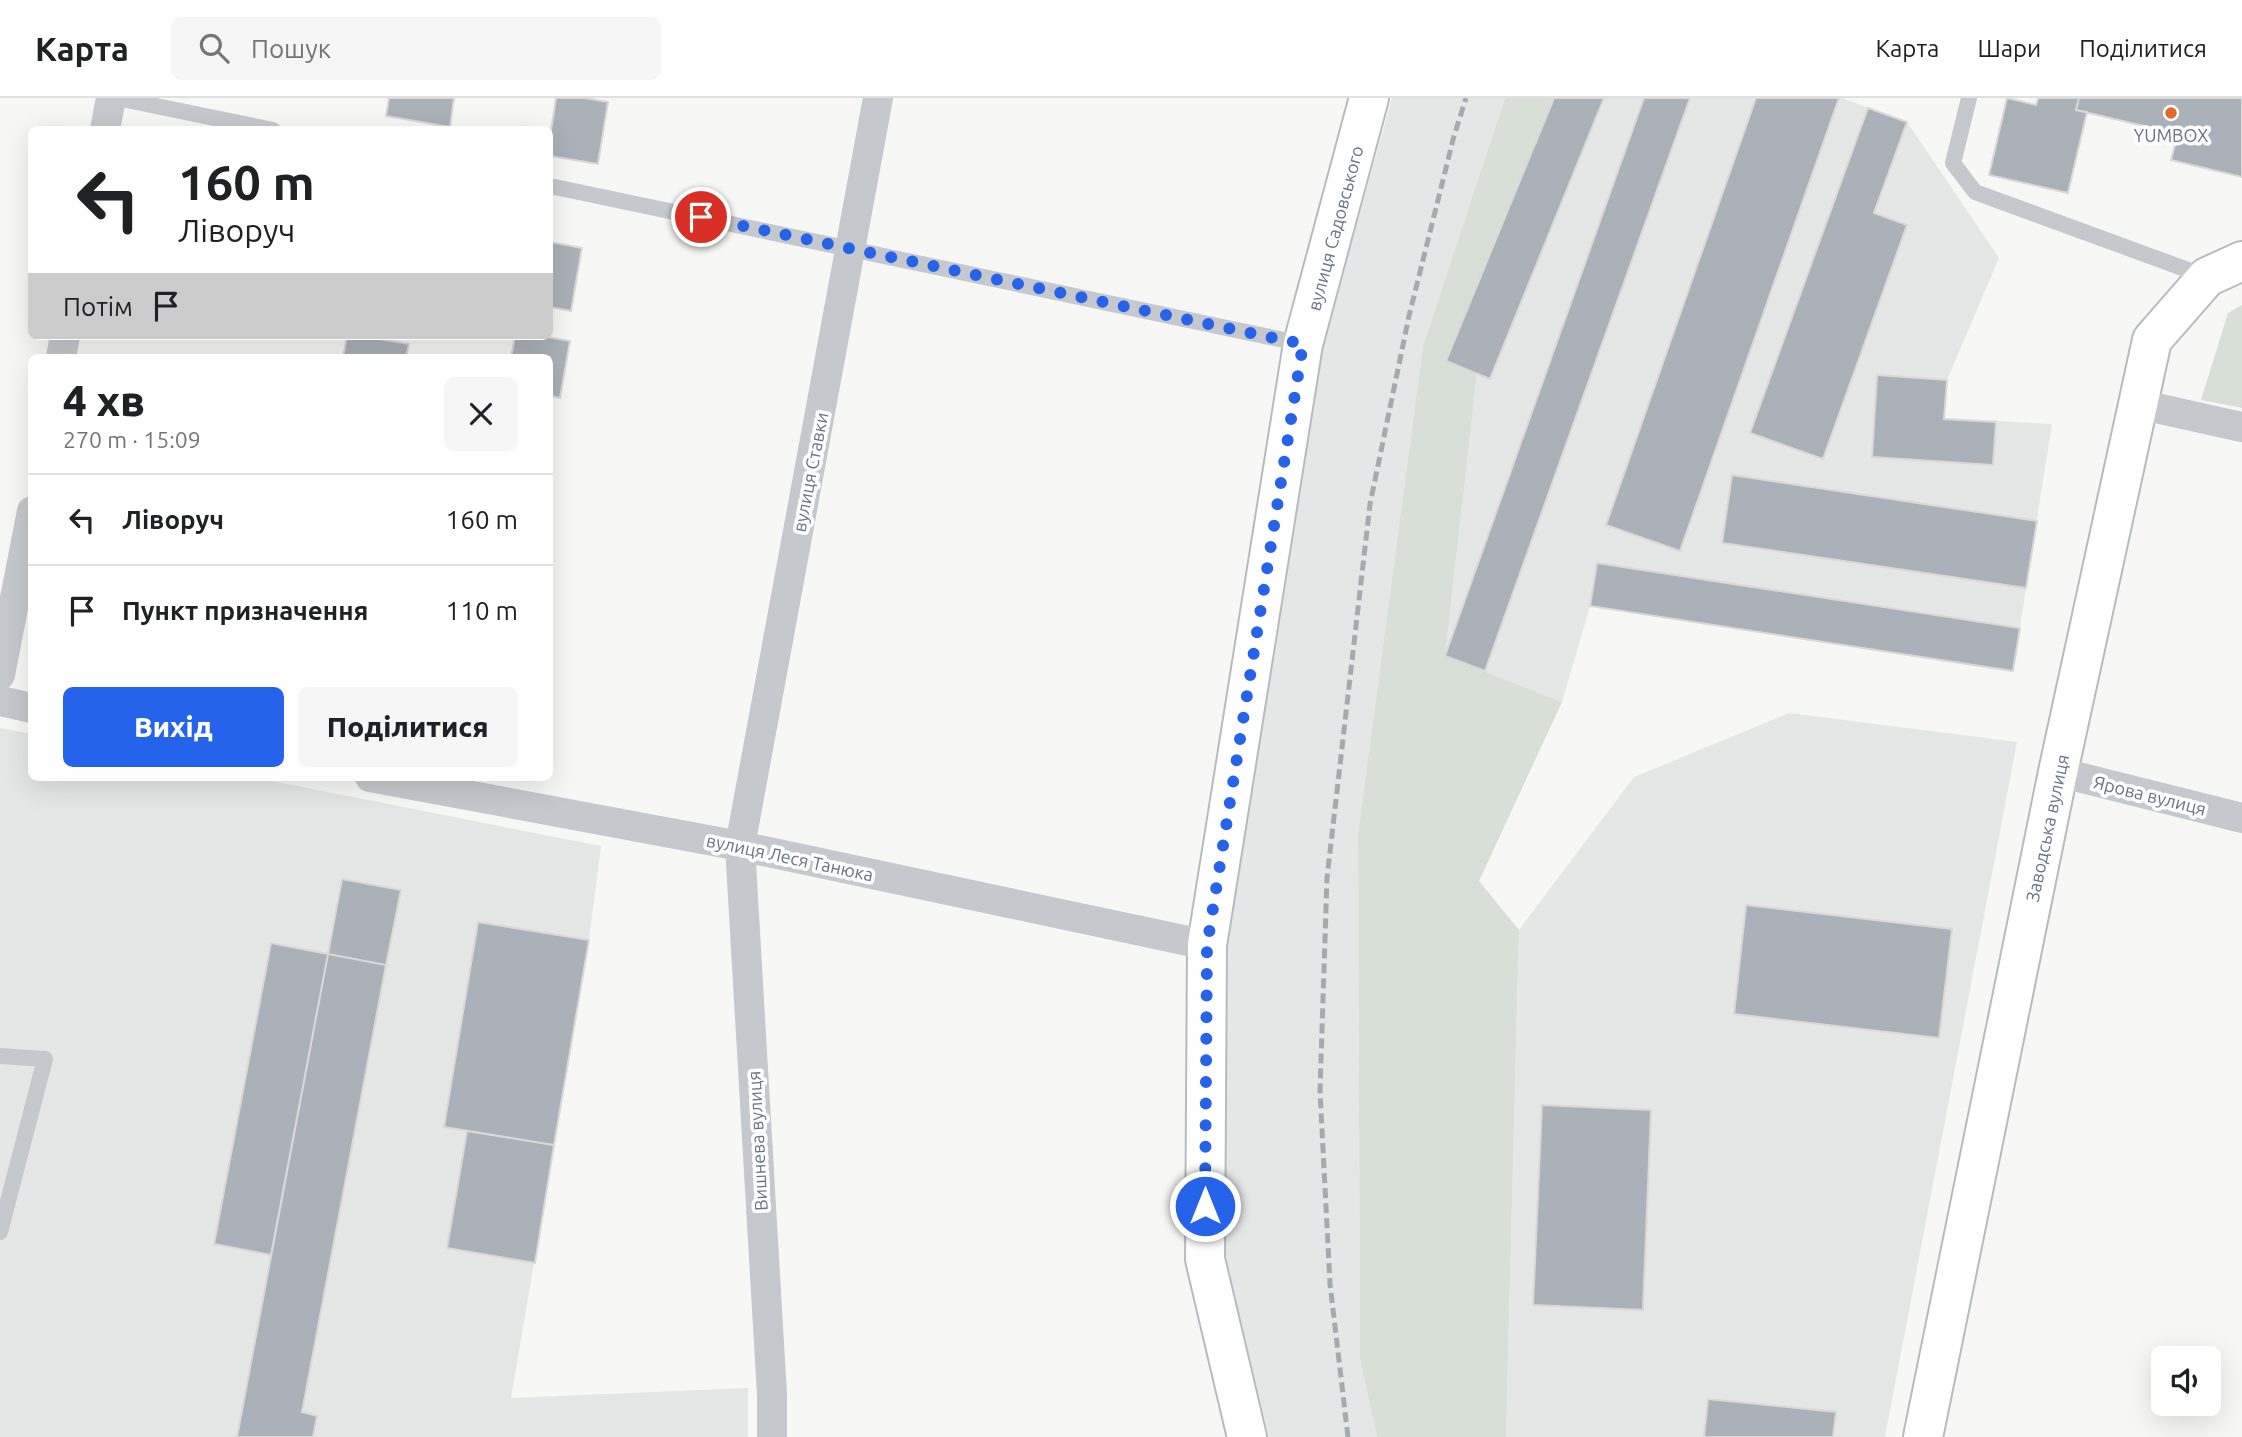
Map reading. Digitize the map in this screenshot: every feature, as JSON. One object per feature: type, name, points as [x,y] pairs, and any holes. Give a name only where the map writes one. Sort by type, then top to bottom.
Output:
[{"type":"street","points":[[106,126],[111,98]]},
{"type":"street","name":"вулиця Ставки","points":[[740,846],[878,98]]},
{"type":"street","name":"вулиця Садовського","points":[[1247,1437],[1205,1259],[1207,946],[1303,344],[1369,98]]},
{"type":"street","name":"Заводська вулиця","points":[[1923,1437],[2058,772],[2152,340],[2207,277],[2242,261]]},
{"type":"street","points":[[2138,404],[2242,427]]},
{"type":"street","points":[[0,675],[28,532]]},
{"type":"street","points":[[0,701],[28,707]]},
{"type":"street","name":"Ярова вулиця","points":[[2058,772],[2242,818]]},
{"type":"street","name":"вулиця Леся Танюка","points":[[391,781],[740,846],[1207,946]]},
{"type":"street","name":"Вишнева вулиця","points":[[740,846],[772,1437]]},
{"type":"lane","points":[[117,98],[253,126]]},
{"type":"lane","points":[[1969,98],[1953,163],[1975,192],[2207,277]]},
{"type":"lane","points":[[553,187],[1303,344]]},
{"type":"lane","points":[[0,1056],[45,1059],[0,1232]]},
{"type":"shaded area","points":[[1392,98],[1505,98],[1423,346],[1358,834],[1360,1359],[1377,1437],[1269,1437],[1225,1257],[1227,947],[1322,350]]},
{"type":"shaded area","points":[[1505,98],[1554,98],[1446,361],[1477,374],[1445,656],[1562,702],[1479,881],[1519,930],[1506,1437],[1377,1437],[1360,1359],[1358,834],[1423,346]]},
{"type":"shaded area","points":[[1554,98],[1842,98],[1907,122],[1999,258],[1947,380],[1944,418],[2052,424],[2013,671],[1590,606],[1562,702],[1445,656],[1477,374],[1446,361]]},
{"type":"shaded area","points":[[2242,305],[2242,408],[2201,400],[2228,313]]},
{"type":"shaded area","points":[[1789,713],[2017,742],[1885,1437],[1506,1437],[1519,930],[1634,777]]},
{"type":"shaded area","points":[[0,728],[28,733],[28,781],[271,781],[601,846],[589,940],[511,1398],[748,1388],[748,1437],[0,1437]]},
{"type":"building","points":[[389,98],[454,98],[450,126],[386,116]]},
{"type":"building","points":[[556,98],[585,98],[608,102],[598,164],[553,156],[552,126]]},
{"type":"building","points":[[1554,98],[1604,98],[1490,379],[1446,361]]},
{"type":"building","points":[[1644,98],[1690,98],[1485,671],[1445,656]]},
{"type":"building","points":[[1756,98],[1839,98],[1680,551],[1606,525]]},
{"type":"building","points":[[2007,98],[2036,105],[2038,98],[2079,98],[2076,110],[2087,112],[2068,193],[1989,175]]},
{"type":"building","points":[[2079,98],[2242,98],[2242,177],[2171,160],[2178,134],[2076,110]]},
{"type":"building","points":[[1868,108],[1907,122],[1874,213],[1907,225],[1823,459],[1750,433]]},
{"type":"building","points":[[553,243],[582,248],[571,311],[553,308]]},
{"type":"building","points":[[553,338],[570,341],[560,398],[553,397],[553,354],[512,354],[514,340]]},
{"type":"building","points":[[346,340],[385,340],[409,344],[407,354],[344,354]]},
{"type":"building","points":[[1877,375],[1947,380],[1944,419],[1996,422],[1993,465],[1872,457]]},
{"type":"building","points":[[1732,475],[2037,521],[2026,588],[1722,543]]},
{"type":"building","points":[[1597,563],[2020,628],[2013,671],[1590,606]]},
{"type":"building","points":[[342,879],[401,890],[386,965],[328,954]]},
{"type":"building","points":[[1746,905],[1952,929],[1939,1038],[1734,1014]]},
{"type":"building","points":[[478,922],[589,940],[554,1145],[444,1127]]},
{"type":"building","points":[[271,943],[328,954],[271,1255],[214,1244]]},
{"type":"building","points":[[328,954],[386,965],[302,1412],[317,1416],[313,1437],[237,1437]]},
{"type":"building","points":[[1542,1105],[1651,1110],[1643,1310],[1533,1305]]},
{"type":"building","points":[[467,1131],[554,1145],[535,1263],[447,1248]]},
{"type":"building","points":[[1708,1399],[1836,1412],[1833,1437],[1704,1437]]},
{"type":"railway","points":[[1348,1437],[1330,1284],[1320,1091],[1327,878],[1370,504],[1409,316],[1466,98]]},
{"type":"place","name":"YUMBOX","points":[[2171,113]]},
{"type":"route","points":[[701,217],[1303,344],[1207,946],[1205,1206]]}]
